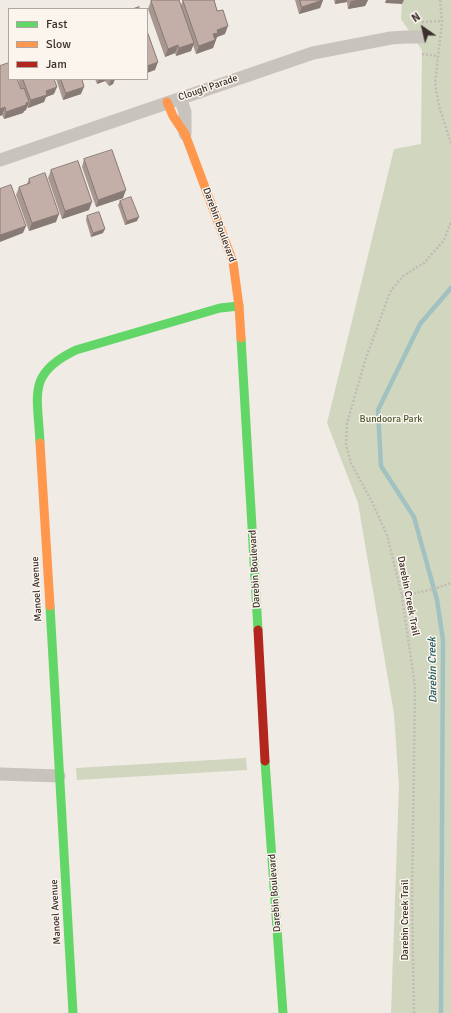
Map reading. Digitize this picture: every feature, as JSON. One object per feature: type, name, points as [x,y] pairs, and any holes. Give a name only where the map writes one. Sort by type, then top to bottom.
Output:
[{"type":"street","name":"Clough Parade","points":[[0,160],[313,53],[391,38],[405,36],[421,37]]},
{"type":"street","name":"Darebin Boulevard","points":[[180,98],[185,112],[185,134]]},
{"type":"street","name":"Darebin Boulevard","points":[[167,102],[173,116],[185,134],[233,262],[239,306],[265,752],[283,1013]]},
{"type":"street","name":"Manoel Avenue","points":[[73,1013],[38,400],[39,383],[46,369],[57,359],[76,350],[220,308],[239,306]]},
{"type":"street","points":[[0,774],[59,776]]},
{"type":"path","points":[[440,0],[442,22],[435,83],[439,106],[451,143]]},
{"type":"path","points":[[422,54],[438,56]]},
{"type":"path","name":"Darebin Creek Trail","points":[[414,1013],[412,901],[415,687],[402,596],[387,535],[372,502],[351,463],[346,444],[347,423],[365,361],[390,292],[403,276],[424,263],[444,240],[451,222]]},
{"type":"path","points":[[402,596],[434,589],[451,583]]},
{"type":"green space","name":"Bundoora Park","points":[[402,0],[451,0],[451,1013],[391,1013],[399,786],[394,714],[358,503],[327,423],[394,149],[421,144],[422,50],[401,19]]},
{"type":"green space","points":[[246,758],[247,770],[77,780],[76,768]]},
{"type":"building","points":[[179,0],[194,43],[179,48],[178,45],[168,49],[151,1]]},
{"type":"building","points":[[183,0],[214,0],[217,11],[223,10],[228,26],[217,30],[218,33],[213,34],[215,40],[199,46]]},
{"type":"building","points":[[300,0],[323,0],[302,7]]},
{"type":"building","points":[[148,34],[158,62],[148,66]]},
{"type":"building","points":[[8,63],[8,80],[17,80],[21,89],[24,88],[29,102],[26,103],[26,105],[6,112],[5,107],[0,109],[0,66]]},
{"type":"building","points":[[23,80],[54,80],[57,87],[46,91],[47,95],[31,100]]},
{"type":"building","points":[[61,80],[82,80],[84,87],[66,93]]},
{"type":"building","points":[[112,150],[126,190],[98,200],[84,159]]},
{"type":"building","points":[[78,161],[92,202],[65,211],[51,170]]},
{"type":"building","points":[[45,173],[59,214],[32,223],[19,187],[30,183],[29,179]]},
{"type":"building","points":[[11,185],[26,226],[0,235],[0,189]]},
{"type":"building","points":[[131,197],[139,217],[127,221],[120,201]]},
{"type":"building","points":[[99,212],[105,229],[93,233],[87,216]]},
{"type":"waterway","name":"Darebin Creek","points":[[441,1013],[443,640],[437,600],[414,517],[381,466],[378,410],[420,324],[451,288]]},
{"type":"traffic: fast","points":[[40,443],[37,399],[38,388],[42,377],[49,368],[60,359],[76,350],[220,308],[239,306]]},
{"type":"traffic: fast","points":[[241,338],[258,630]]},
{"type":"traffic: fast","points":[[50,606],[73,1013]]},
{"type":"traffic: fast","points":[[265,761],[283,1013]]},
{"type":"traffic: slow","points":[[167,102],[173,116],[185,134],[233,262],[239,306],[241,338]]},
{"type":"traffic: slow","points":[[40,443],[50,606]]},
{"type":"traffic: jam","points":[[258,630],[265,761]]}]
